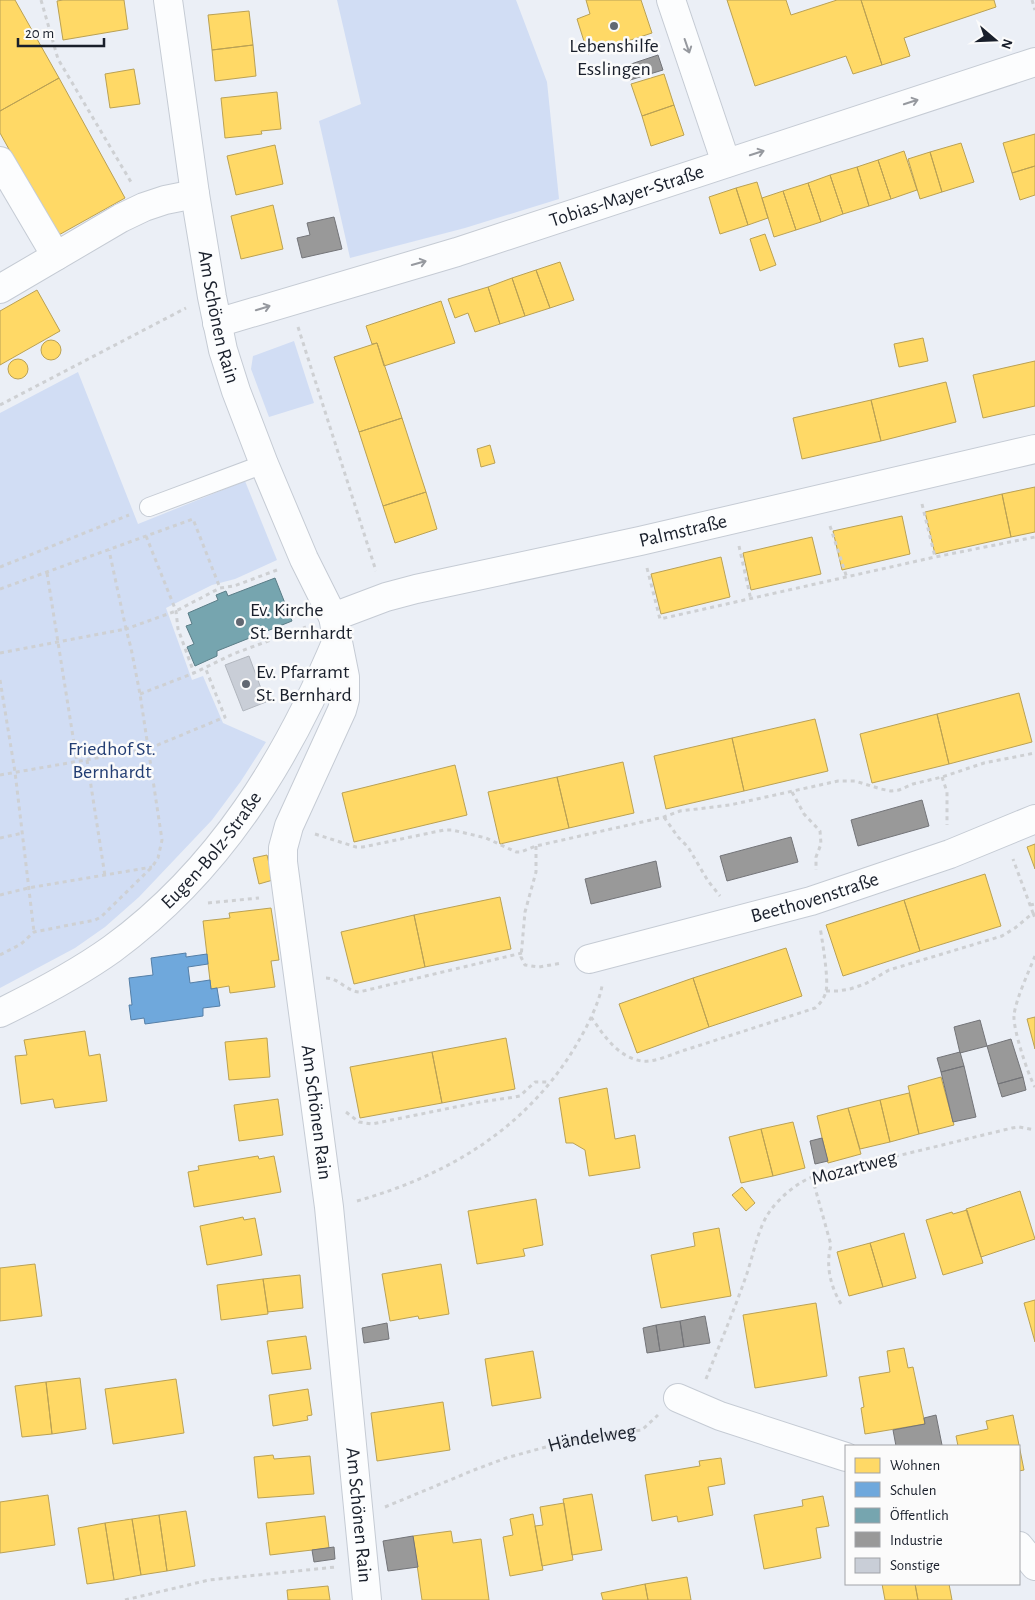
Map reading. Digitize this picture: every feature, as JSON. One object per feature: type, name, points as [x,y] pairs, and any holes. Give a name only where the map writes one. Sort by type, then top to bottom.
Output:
[{"type":"street","name":"Am Schönen Rain","points":[[168,0],[195,194],[214,310],[223,350],[236,391],[264,464],[335,628],[345,677],[345,699],[342,710],[289,826],[283,848],[283,862],[329,1207],[367,1600]]},
{"type":"street","points":[[671,0],[726,163]]},
{"type":"street","name":"Tobias-Mayer-Straße","points":[[214,310],[289,300],[457,252],[1035,62]]},
{"type":"street","points":[[0,161],[56,256]]},
{"type":"street","points":[[0,289],[121,218],[165,200],[195,194]]},
{"type":"street","name":"Palmstraße","points":[[335,628],[386,598],[416,589],[915,478],[1035,449]]},
{"type":"street","name":"Eugen-Bolz-Straße","points":[[0,1013],[51,988],[104,954],[145,922],[181,889],[219,847],[239,822],[274,769],[310,702],[335,628]]},
{"type":"street","name":"Beethovenstraße","points":[[595,957],[819,898],[950,854],[1035,819]]},
{"type":"street","points":[[687,1402],[720,1416],[845,1457]]},
{"type":"street","points":[[1020,1547],[1035,1566]]},
{"type":"lane","points":[[149,507],[264,464]]},
{"type":"path","points":[[41,0],[58,59],[117,157],[144,207]]},
{"type":"path","points":[[1032,0],[1035,10]]},
{"type":"path","points":[[289,300],[368,550],[386,598]]},
{"type":"path","points":[[0,405],[194,304],[214,310]]},
{"type":"path","points":[[915,478],[935,557]]},
{"type":"path","points":[[821,498],[847,578]]},
{"type":"path","points":[[0,567],[149,507]]},
{"type":"path","points":[[733,518],[751,600]]},
{"type":"path","points":[[0,589],[193,519],[220,588]]},
{"type":"path","points":[[146,536],[176,611],[178,629],[194,673]]},
{"type":"path","points":[[640,540],[660,619],[935,557],[1035,537]]},
{"type":"path","points":[[0,955],[21,944],[34,932],[95,920],[101,917],[152,867],[158,858],[162,840],[140,694],[109,550]]},
{"type":"path","points":[[0,653],[126,629],[176,611],[220,588],[234,586],[304,560]]},
{"type":"path","points":[[47,573],[77,762]]},
{"type":"path","points":[[140,694],[194,673],[233,654],[335,628]]},
{"type":"path","points":[[0,775],[148,749],[225,717],[206,667]]},
{"type":"path","points":[[0,680],[15,772],[34,932]]},
{"type":"path","points":[[289,826],[356,847],[452,830],[486,838],[516,852],[521,852],[536,846],[664,817],[680,811],[730,805],[847,780],[891,791],[984,763],[1035,753]]},
{"type":"path","points":[[87,760],[105,876]]},
{"type":"path","points":[[942,777],[947,792],[950,854]]},
{"type":"path","points":[[590,1016],[605,1038],[620,1052],[636,1059],[649,1061],[816,1008],[819,1005],[826,991],[819,898],[814,862],[821,844],[820,831],[804,814],[792,792]]},
{"type":"path","points":[[664,817],[678,837],[688,847],[708,881],[741,920]]},
{"type":"path","points":[[0,838],[23,832]]},
{"type":"path","points":[[329,1207],[399,1188],[454,1163],[498,1134],[522,1113],[550,1082],[573,1050],[600,993],[595,957],[532,967],[525,965],[521,958],[526,912],[536,872],[536,846]]},
{"type":"path","points":[[1013,861],[1035,918]]},
{"type":"path","points":[[0,894],[152,867]]},
{"type":"path","points":[[181,889],[206,904],[287,895]]},
{"type":"path","points":[[1030,905],[1035,904]]},
{"type":"path","points":[[826,991],[850,989],[864,984],[889,970],[1002,936],[1033,913]]},
{"type":"path","points":[[326,978],[336,980],[350,989],[359,992],[522,953]]},
{"type":"path","points":[[1035,956],[1014,1015],[1021,1050],[1029,1077],[1035,1087]]},
{"type":"path","points":[[1029,1077],[1035,1074]]},
{"type":"path","points":[[316,1110],[339,1108],[359,1122],[372,1124],[480,1102],[515,1098],[520,1096],[535,1082],[550,1082]]},
{"type":"path","name":"Mozartweg","points":[[687,1402],[745,1280],[763,1223],[776,1203],[788,1193],[812,1177],[1012,1128],[1019,1127],[1035,1130]]},
{"type":"path","points":[[812,1177],[832,1246],[828,1256],[828,1268],[837,1298],[843,1307]]},
{"type":"path","name":"Händelweg","points":[[359,1518],[506,1458],[571,1440],[642,1430],[687,1402]]},
{"type":"path","points":[[125,1600],[209,1580],[335,1567]]},
{"type":"green space","points":[[337,0],[516,0],[547,82],[559,199],[465,228],[350,258],[319,121],[361,104]]},
{"type":"green space","points":[[294,341],[314,403],[269,417],[251,369],[253,356]]},
{"type":"green space","name":"Friedhof St. Bernhardt","points":[[78,372],[138,524],[245,481],[277,560],[235,579],[212,585],[166,608],[192,680],[203,676],[223,723],[266,742],[241,781],[212,820],[139,897],[105,927],[75,948],[0,988],[0,413]]},
{"type":"building: Wohnen","points":[[0,0],[15,0],[59,78],[0,111]]},
{"type":"building: Wohnen","points":[[124,0],[128,29],[63,40],[57,1]]},
{"type":"building: Wohnen","name":"Lebenshilfe Esslingen","points":[[586,0],[641,0],[652,33],[588,54],[577,19],[590,14]]},
{"type":"building: Wohnen","points":[[727,0],[786,0],[791,15],[837,0],[861,0],[882,65],[853,74],[846,56],[755,86]]},
{"type":"building: Wohnen","points":[[861,0],[994,0],[996,7],[904,38],[910,56],[882,65]]},
{"type":"building: Wohnen","points":[[249,11],[253,45],[212,50],[208,15]]},
{"type":"building: Wohnen","points":[[253,45],[256,76],[215,81],[212,50]]},
{"type":"building: Wohnen","points":[[134,69],[140,104],[110,108],[105,74]]},
{"type":"building: Wohnen","points":[[664,74],[674,105],[642,116],[631,84]]},
{"type":"building: Wohnen","points":[[59,78],[125,198],[57,236],[0,133],[0,111]]},
{"type":"building: Wohnen","points":[[277,92],[281,129],[261,131],[262,134],[225,138],[221,98]]},
{"type":"building: Wohnen","points":[[674,105],[684,135],[651,146],[642,116]]},
{"type":"building: Wohnen","points":[[1035,134],[1035,166],[1012,173],[1003,143]]},
{"type":"building: Wohnen","points":[[961,143],[974,182],[942,192],[930,152]]},
{"type":"building: Wohnen","points":[[275,145],[283,184],[236,195],[227,156]]},
{"type":"building: Wohnen","points":[[904,151],[917,190],[891,199],[878,160]]},
{"type":"building: Wohnen","points":[[930,152],[942,192],[920,199],[908,159]]},
{"type":"building: Wohnen","points":[[878,160],[891,199],[869,206],[857,167]]},
{"type":"building: Wohnen","points":[[1035,166],[1035,195],[1020,200],[1012,173]]},
{"type":"building: Wohnen","points":[[857,167],[869,206],[843,214],[830,175]]},
{"type":"building: Wohnen","points":[[830,175],[843,214],[821,222],[808,183]]},
{"type":"building: Wohnen","points":[[757,182],[768,218],[748,225],[736,188]]},
{"type":"building: Wohnen","points":[[808,183],[821,222],[796,230],[783,191]]},
{"type":"building: Wohnen","points":[[736,188],[748,225],[720,234],[709,197]]},
{"type":"building: Wohnen","points":[[783,191],[796,230],[774,237],[762,198]]},
{"type":"building: Wohnen","points":[[273,205],[283,249],[241,259],[231,216]]},
{"type":"building: Wohnen","points":[[765,234],[776,265],[760,271],[750,239]]},
{"type":"building: Wohnen","points":[[560,262],[574,300],[550,308],[536,270]]},
{"type":"building: Wohnen","points":[[536,270],[550,308],[525,316],[512,278]]},
{"type":"building: Wohnen","points":[[512,278],[525,316],[500,324],[488,287]]},
{"type":"building: Wohnen","points":[[488,287],[500,324],[475,332],[468,313],[455,318],[448,299]]},
{"type":"building: Wohnen","points":[[37,290],[60,331],[0,365],[0,311]]},
{"type":"building: Wohnen","points":[[441,301],[455,343],[384,366],[377,343],[372,344],[366,326]]},
{"type":"building: Wohnen","points":[[923,338],[928,361],[899,367],[894,344]]},
{"type":"building: Wohnen","points":[[47,340],[55,340],[61,346],[61,354],[55,360],[47,360],[41,354],[41,346]]},
{"type":"building: Wohnen","points":[[377,343],[402,418],[359,432],[334,357]]},
{"type":"building: Wohnen","points":[[14,359],[22,359],[28,365],[28,373],[22,379],[14,379],[8,373],[8,365]]},
{"type":"building: Wohnen","points":[[1035,361],[1035,406],[983,418],[973,375]]},
{"type":"building: Wohnen","points":[[946,382],[956,422],[881,441],[871,400]]},
{"type":"building: Wohnen","points":[[871,400],[881,441],[802,459],[793,418]]},
{"type":"building: Wohnen","points":[[402,418],[426,492],[383,506],[359,432]]},
{"type":"building: Wohnen","points":[[490,445],[495,463],[481,467],[477,449]]},
{"type":"building: Wohnen","points":[[1035,487],[1035,532],[1011,537],[1002,494]]},
{"type":"building: Wohnen","points":[[426,492],[437,529],[395,543],[383,506]]},
{"type":"building: Wohnen","points":[[1002,494],[1011,537],[935,554],[925,512]]},
{"type":"building: Wohnen","points":[[902,516],[910,554],[842,570],[833,531]]},
{"type":"building: Wohnen","points":[[812,537],[821,574],[751,590],[743,553]]},
{"type":"building: Wohnen","points":[[721,557],[730,597],[661,614],[651,574]]},
{"type":"building: Wohnen","points":[[1019,693],[1032,742],[949,764],[937,714]]},
{"type":"building: Wohnen","points":[[937,714],[949,764],[872,783],[860,734]]},
{"type":"building: Wohnen","points":[[815,719],[828,771],[744,791],[732,738]]},
{"type":"building: Wohnen","points":[[732,738],[744,791],[666,809],[654,756]]},
{"type":"building: Wohnen","points":[[623,762],[634,813],[569,828],[557,777]]},
{"type":"building: Wohnen","points":[[455,765],[467,815],[354,842],[342,793]]},
{"type":"building: Wohnen","points":[[557,777],[569,828],[500,844],[488,792]]},
{"type":"building: Wohnen","points":[[1035,844],[1035,869],[1027,847]]},
{"type":"building: Wohnen","points":[[267,855],[273,880],[259,884],[253,858]]},
{"type":"building: Wohnen","points":[[985,874],[1001,926],[920,951],[904,900]]},
{"type":"building: Wohnen","points":[[500,897],[511,949],[425,967],[414,915]]},
{"type":"building: Wohnen","points":[[904,900],[920,951],[843,976],[826,925]]},
{"type":"building: Wohnen","points":[[271,908],[279,960],[271,961],[275,987],[230,993],[229,986],[211,989],[203,921],[230,918],[229,913]]},
{"type":"building: Wohnen","points":[[414,915],[425,967],[354,984],[341,932]]},
{"type":"building: Wohnen","points":[[786,948],[802,996],[709,1027],[693,978]]},
{"type":"building: Wohnen","points":[[693,978],[709,1027],[637,1053],[619,1004]]},
{"type":"building: Wohnen","points":[[1035,1017],[1035,1049],[1027,1019]]},
{"type":"building: Wohnen","points":[[85,1031],[89,1056],[100,1054],[107,1101],[55,1108],[53,1099],[21,1104],[15,1056],[27,1055],[24,1040]]},
{"type":"building: Wohnen","points":[[267,1038],[270,1077],[229,1080],[225,1042]]},
{"type":"building: Wohnen","points":[[506,1038],[515,1089],[442,1103],[432,1052]]},
{"type":"building: Wohnen","points":[[432,1052],[442,1103],[360,1118],[350,1067]]},
{"type":"building: Wohnen","points":[[941,1077],[954,1125],[919,1134],[908,1086]]},
{"type":"building: Wohnen","points":[[607,1088],[615,1139],[635,1135],[640,1168],[589,1176],[585,1150],[573,1143],[566,1143],[559,1098]]},
{"type":"building: Wohnen","points":[[909,1093],[919,1134],[890,1142],[880,1100]]},
{"type":"building: Wohnen","points":[[278,1099],[283,1135],[239,1141],[234,1105]]},
{"type":"building: Wohnen","points":[[880,1100],[890,1142],[860,1149],[848,1108]]},
{"type":"building: Wohnen","points":[[848,1108],[861,1154],[828,1163],[817,1116]]},
{"type":"building: Wohnen","points":[[793,1122],[805,1168],[773,1176],[761,1129]]},
{"type":"building: Wohnen","points":[[761,1129],[773,1176],[741,1183],[729,1137]]},
{"type":"building: Wohnen","points":[[258,1156],[259,1159],[274,1156],[281,1192],[194,1207],[188,1172],[199,1170],[198,1166]]},
{"type":"building: Wohnen","points":[[742,1187],[755,1203],[746,1211],[732,1195]]},
{"type":"building: Wohnen","points":[[1020,1191],[1035,1239],[981,1257],[966,1209]]},
{"type":"building: Wohnen","points":[[536,1199],[543,1245],[523,1249],[525,1256],[477,1264],[468,1211]]},
{"type":"building: Wohnen","points":[[967,1210],[983,1263],[943,1275],[926,1220],[952,1212],[953,1214]]},
{"type":"building: Wohnen","points":[[243,1217],[244,1220],[255,1218],[262,1255],[207,1265],[200,1226]]},
{"type":"building: Wohnen","points":[[719,1228],[731,1296],[661,1308],[651,1255],[695,1246],[693,1233]]},
{"type":"building: Wohnen","points":[[904,1233],[916,1278],[883,1287],[870,1243]]},
{"type":"building: Wohnen","points":[[870,1243],[883,1287],[849,1296],[837,1252]]},
{"type":"building: Wohnen","points":[[35,1264],[42,1316],[0,1321],[0,1268]]},
{"type":"building: Wohnen","points":[[441,1264],[449,1314],[419,1319],[418,1316],[390,1321],[382,1274]]},
{"type":"building: Wohnen","points":[[300,1275],[303,1308],[268,1312],[263,1279]]},
{"type":"building: Wohnen","points":[[263,1279],[268,1314],[221,1320],[217,1285]]},
{"type":"building: Wohnen","points":[[1035,1300],[1035,1342],[1024,1303]]},
{"type":"building: Wohnen","points":[[816,1303],[827,1376],[755,1388],[743,1315]]},
{"type":"building: Wohnen","points":[[306,1336],[311,1369],[272,1374],[267,1341]]},
{"type":"building: Wohnen","points":[[904,1348],[908,1368],[913,1367],[925,1424],[865,1434],[861,1408],[864,1407],[859,1377],[890,1372],[887,1351]]},
{"type":"building: Wohnen","points":[[533,1351],[541,1398],[492,1406],[485,1359]]},
{"type":"building: Wohnen","points":[[80,1378],[86,1429],[52,1434],[46,1382]]},
{"type":"building: Wohnen","points":[[176,1379],[184,1433],[113,1444],[105,1389]]},
{"type":"building: Wohnen","points":[[46,1382],[52,1434],[22,1437],[15,1386]]},
{"type":"building: Wohnen","points":[[308,1389],[312,1415],[307,1416],[308,1420],[273,1426],[269,1395]]},
{"type":"building: Wohnen","points":[[443,1402],[450,1450],[377,1461],[371,1413]]},
{"type":"building: Wohnen","points":[[1013,1415],[1019,1445],[958,1445],[956,1436],[988,1429],[986,1421]]},
{"type":"building: Wohnen","points":[[1020,1450],[1024,1470],[1020,1471]]},
{"type":"building: Wohnen","points":[[273,1455],[274,1459],[310,1456],[314,1494],[258,1498],[254,1457]]},
{"type":"building: Wohnen","points":[[721,1458],[725,1484],[708,1487],[713,1515],[678,1522],[677,1516],[652,1521],[645,1475],[700,1466],[699,1461]]},
{"type":"building: Wohnen","points":[[592,1494],[602,1550],[572,1555],[563,1499]]},
{"type":"building: Wohnen","points":[[48,1495],[55,1545],[0,1553],[0,1502]]},
{"type":"building: Wohnen","points":[[823,1496],[829,1526],[816,1528],[821,1558],[764,1569],[754,1515],[803,1506],[802,1500]]},
{"type":"building: Wohnen","points":[[564,1503],[573,1560],[542,1566],[535,1526],[543,1525],[540,1507]]},
{"type":"building: Wohnen","points":[[186,1511],[195,1566],[167,1571],[159,1515]]},
{"type":"building: Wohnen","points":[[533,1514],[543,1570],[510,1576],[503,1537],[513,1535],[510,1519]]},
{"type":"building: Wohnen","points":[[159,1515],[167,1571],[141,1575],[132,1519]]},
{"type":"building: Wohnen","points":[[325,1516],[329,1548],[270,1555],[266,1523]]},
{"type":"building: Wohnen","points":[[132,1519],[141,1575],[114,1580],[105,1523]]},
{"type":"building: Wohnen","points":[[105,1523],[114,1580],[87,1584],[78,1528]]},
{"type":"building: Wohnen","points":[[451,1531],[453,1543],[481,1539],[489,1600],[422,1600],[413,1536]]},
{"type":"building: Wohnen","points":[[687,1577],[691,1600],[648,1600],[645,1584]]},
{"type":"building: Wohnen","points":[[645,1584],[648,1600],[603,1600],[601,1593]]},
{"type":"building: Wohnen","points":[[882,1585],[915,1585],[918,1600],[885,1600]]},
{"type":"building: Wohnen","points":[[915,1585],[949,1585],[952,1600],[918,1600]]},
{"type":"building: Wohnen","points":[[328,1586],[330,1600],[288,1600],[287,1590]]},
{"type":"building: Schulen","points":[[186,953],[186,957],[207,954],[208,964],[188,967],[190,983],[210,980],[211,989],[217,988],[220,1006],[203,1008],[203,1016],[145,1024],[144,1018],[131,1020],[129,1005],[132,1005],[129,978],[153,975],[151,958]]},
{"type":"building: Öffentlich","name":"Ev. Kirche St. Bernhardt","points":[[275,578],[292,621],[217,651],[217,656],[195,666],[187,647],[194,644],[186,626],[192,624],[188,613],[218,600],[216,595],[226,591],[228,596]]},
{"type":"building: Industrie","points":[[658,55],[663,70],[630,80],[625,66]]},
{"type":"building: Industrie","points":[[334,217],[342,249],[302,258],[297,238],[310,235],[307,223]]},
{"type":"building: Industrie","points":[[922,800],[929,826],[858,846],[851,820]]},
{"type":"building: Industrie","points":[[791,837],[798,862],[727,881],[720,856]]},
{"type":"building: Industrie","points":[[656,861],[661,887],[591,904],[585,879]]},
{"type":"building: Industrie","points":[[980,1020],[987,1046],[960,1053],[954,1027]]},
{"type":"building: Industrie","points":[[1011,1039],[1023,1077],[998,1084],[987,1046]]},
{"type":"building: Industrie","points":[[960,1052],[964,1066],[941,1072],[937,1058]]},
{"type":"building: Industrie","points":[[964,1066],[976,1117],[953,1122],[941,1072]]},
{"type":"building: Industrie","points":[[1023,1077],[1026,1090],[1002,1097],[998,1084]]},
{"type":"building: Industrie","points":[[822,1138],[828,1161],[815,1164],[810,1141]]},
{"type":"building: Industrie","points":[[705,1316],[710,1343],[684,1347],[680,1321]]},
{"type":"building: Industrie","points":[[680,1321],[684,1347],[660,1351],[656,1325]]},
{"type":"building: Industrie","points":[[387,1323],[389,1339],[364,1343],[362,1328]]},
{"type":"building: Industrie","points":[[656,1325],[660,1351],[647,1353],[643,1328]]},
{"type":"building: Industrie","points":[[936,1415],[942,1445],[896,1445],[893,1430],[925,1424],[924,1418]]},
{"type":"building: Industrie","points":[[413,1536],[418,1567],[388,1571],[383,1541]]},
{"type":"building: Industrie","points":[[334,1547],[335,1559],[314,1562],[312,1550]]},
{"type":"building: Sonstige","name":"Ev. Pfarramt St. Bernhard","points":[[249,656],[266,702],[243,711],[225,665]]},
{"type":"place","name":"Lebenshilfe Esslingen","points":[[614,26]]},
{"type":"place","name":"Ev. Kirche St. Bernhardt","points":[[240,622]]},
{"type":"place","name":"Ev. Pfarramt St. Bernhard","points":[[246,684]]}]
